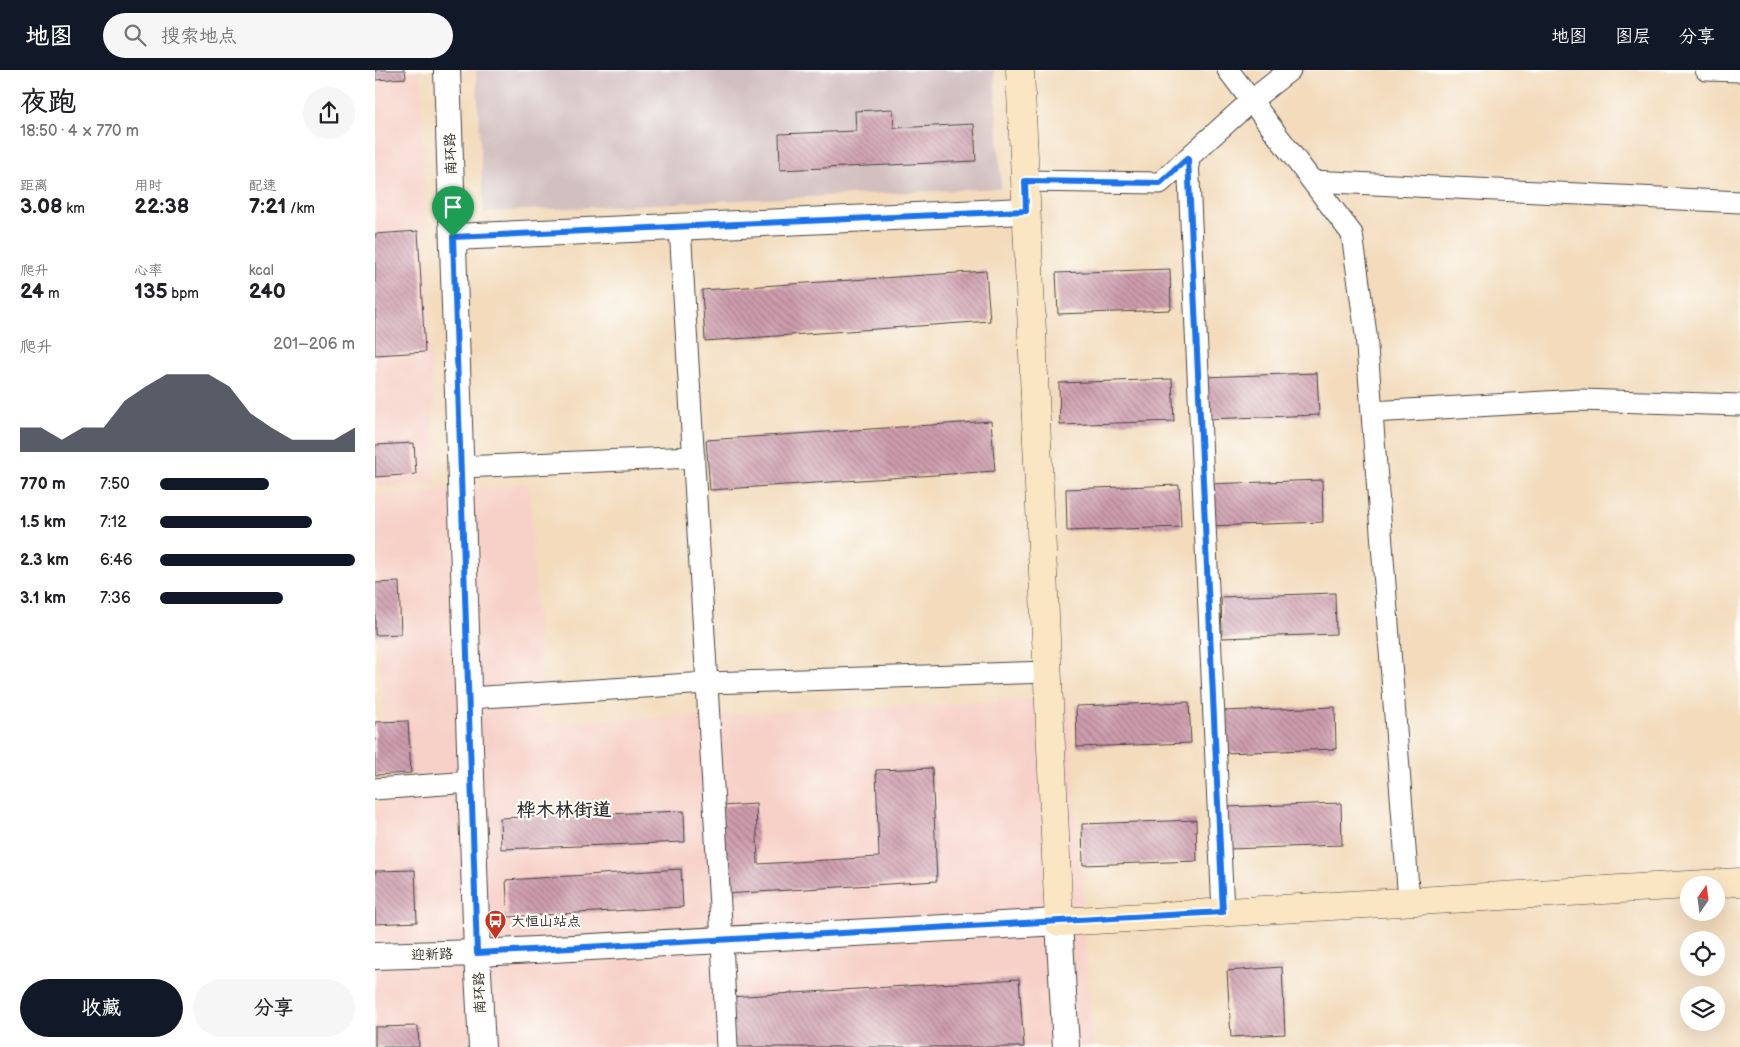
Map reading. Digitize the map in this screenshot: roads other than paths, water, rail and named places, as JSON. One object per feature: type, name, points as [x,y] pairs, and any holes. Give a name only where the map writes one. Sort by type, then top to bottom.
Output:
[{"type":"main road","points":[[1020,70],[1059,922],[1740,882]]},
{"type":"street","name":"南环路","points":[[447,70],[477,953],[482,1047]]},
{"type":"street","points":[[1228,70],[1353,234],[1372,412],[1409,902]]},
{"type":"street","points":[[1025,181],[1160,183],[1252,100],[1290,70]]},
{"type":"street","points":[[1706,70],[1740,72]]},
{"type":"street","points":[[1188,158],[1223,912]]},
{"type":"street","points":[[1312,181],[1740,202]]},
{"type":"street","points":[[453,237],[1026,211]]},
{"type":"street","points":[[680,227],[723,940],[727,1047]]},
{"type":"street","points":[[1372,412],[1580,400],[1740,405]]},
{"type":"street","points":[[461,467],[694,458]]},
{"type":"street","points":[[469,698],[707,683],[1047,672]]},
{"type":"street","points":[[375,789],[471,782]]},
{"type":"street","points":[[1059,922],[1067,1047]]},
{"type":"street","name":"迎新路","points":[[375,956],[477,953],[1059,922]]},
{"type":"place","name":"大恒山站点","points":[[495,940]]},
{"type":"district","name":"桦木林街道","points":[[564,809]]}]
